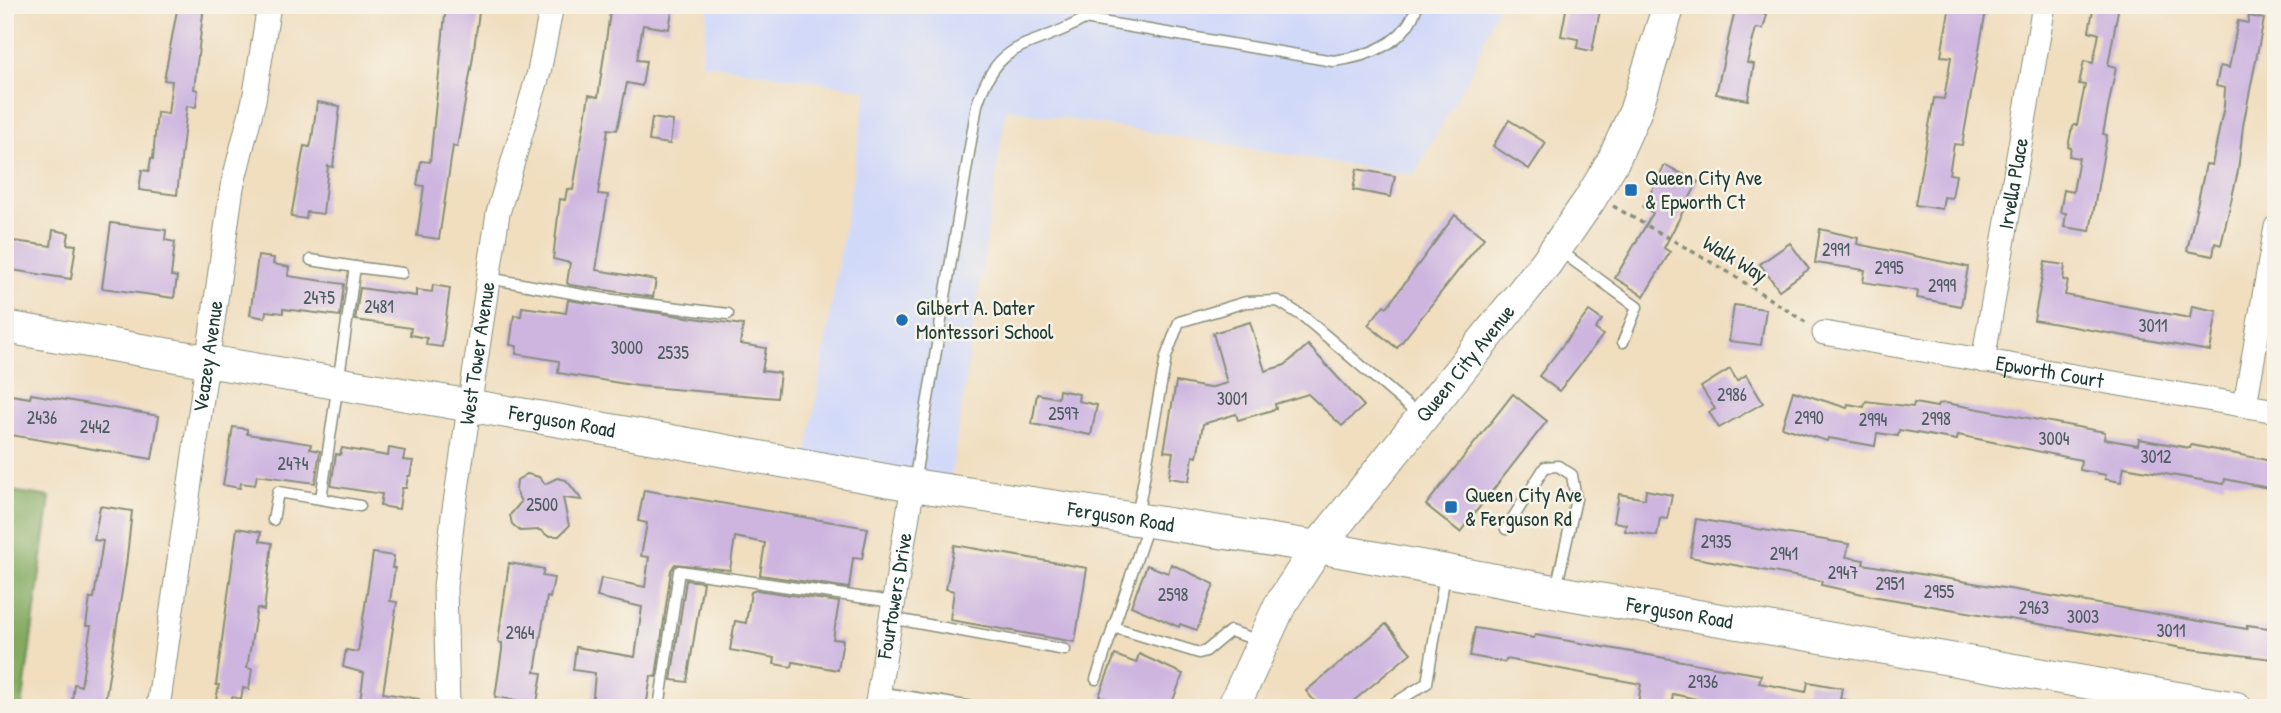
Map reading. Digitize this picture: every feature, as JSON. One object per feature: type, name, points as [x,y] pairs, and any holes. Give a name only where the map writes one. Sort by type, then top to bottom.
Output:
[{"type":"street","name":"Veazey Avenue","points":[[158,708],[232,187],[254,100],[269,5]]},
{"type":"street","name":"West Tower Avenue","points":[[449,708],[445,587],[469,407],[498,213],[539,72],[552,5]]},
{"type":"street","name":"Queen City Avenue","points":[[1233,708],[1280,606],[1318,547],[1557,248],[1593,194],[1613,161],[1636,112],[1669,5]]},
{"type":"street","name":"Irvella Place","points":[[1983,361],[2044,5]]},
{"type":"street","points":[[2245,405],[2276,227]]},
{"type":"street","name":"Ferguson Road","points":[[5,327],[913,485],[1318,547],[1555,592],[2236,708]]},
{"type":"street","name":"Epworth Court","points":[[1824,333],[2276,411]]},
{"type":"street","name":"Fourtowers Drive","points":[[877,700],[913,485]]},
{"type":"lane","points":[[913,485],[977,105],[983,86],[1001,60],[1024,43],[1065,31],[1084,19],[1333,61],[1354,59],[1395,39],[1411,24],[1417,5]]},
{"type":"lane","points":[[1557,248],[1637,307],[1623,342]]},
{"type":"lane","points":[[311,260],[402,273]]},
{"type":"lane","points":[[321,499],[340,384],[355,267]]},
{"type":"lane","points":[[488,278],[605,299],[728,314]]},
{"type":"lane","points":[[1096,678],[1142,522],[1166,357],[1179,322],[1246,302],[1278,301],[1304,317],[1422,417]]},
{"type":"lane","points":[[1506,529],[1545,467],[1558,466],[1572,475],[1576,499],[1555,592]]},
{"type":"lane","points":[[273,520],[278,492],[360,506]]},
{"type":"lane","points":[[659,708],[679,571],[892,610],[1065,650]]},
{"type":"lane","points":[[1387,708],[1427,683],[1446,571]]},
{"type":"lane","points":[[1113,627],[1199,653],[1206,651],[1230,631],[1262,642]]},
{"type":"lane","points":[[877,700],[979,708]]},
{"type":"path","name":"Walk Way","points":[[1593,194],[1728,272],[1824,333]]},
{"type":"shaded area","name":"Gilbert A. Dater Montessori School","points":[[709,5],[1498,5],[1471,73],[1414,175],[1006,109],[949,491],[805,465],[867,90],[701,63]]},
{"type":"green space","points":[[5,490],[50,497],[22,708],[5,708]]},
{"type":"building","points":[[178,5],[204,5],[194,89],[198,90],[196,107],[187,106],[177,195],[139,190],[142,170],[149,171],[151,158],[153,159],[157,112],[168,114],[172,81],[164,80]]},
{"type":"building","points":[[446,5],[480,5],[457,147],[453,146],[439,239],[417,236],[424,186],[417,185],[421,161],[430,162]]},
{"type":"building","points":[[611,5],[673,5],[669,29],[643,25],[637,60],[646,61],[642,86],[627,83],[617,130],[608,129],[598,194],[608,195],[596,270],[656,280],[653,297],[570,285],[567,283],[570,263],[553,259],[560,199],[565,200],[567,189],[573,190],[589,95],[598,97]]},
{"type":"building","points":[[1567,5],[1601,5],[1592,51],[1577,48],[1578,39],[1561,36]]},
{"type":"building","points":[[1736,5],[1763,5],[1761,13],[1767,15],[1763,29],[1756,28],[1747,63],[1754,64],[1748,100],[1716,94]]},
{"type":"building","points":[[1950,5],[1987,5],[1962,145],[1954,144],[1949,174],[1956,175],[1952,198],[1944,197],[1942,209],[1915,205],[1934,98],[1944,99],[1951,57],[1941,56]]},
{"type":"building","points":[[2094,5],[2119,5],[2108,65],[2116,67],[2103,134],[2107,135],[2090,231],[2064,227],[2066,213],[2060,212],[2064,190],[2073,192],[2079,158],[2069,156],[2071,148],[2068,147],[2071,132],[2074,125],[2077,125],[2085,85],[2079,84],[2084,61],[2093,63],[2099,34],[2089,31]]},
{"type":"building","points":[[2249,16],[2264,19],[2243,126],[2238,171],[2221,245],[2215,243],[2213,256],[2187,251],[2206,164],[2212,165],[2224,106],[2225,88],[2216,86],[2220,66],[2229,68],[2238,21],[2248,23]]},
{"type":"building","points":[[317,102],[340,106],[333,167],[328,166],[323,214],[307,212],[306,219],[291,217],[304,146],[310,147],[312,139]]},
{"type":"building","points":[[652,118],[673,121],[670,144],[649,141]]},
{"type":"building","points":[[1509,120],[1546,143],[1529,169],[1493,146]]},
{"type":"building","points":[[1665,165],[1698,182],[1664,248],[1670,252],[1644,296],[1615,278],[1653,213],[1643,207]]},
{"type":"building","points":[[1357,169],[1395,176],[1391,197],[1353,190]]},
{"type":"building","points":[[1455,215],[1484,238],[1397,348],[1368,325],[1384,305],[1387,307]]},
{"type":"building","points":[[111,223],[166,230],[165,240],[175,242],[171,276],[177,277],[174,298],[102,288]]},
{"type":"building","points":[[1820,229],[1858,238],[1857,244],[1968,267],[1961,306],[1917,298],[1918,291],[1863,282],[1865,270],[1815,263]]},
{"type":"building","points":[[53,230],[69,233],[67,244],[76,245],[71,279],[5,269],[5,240],[51,246]]},
{"type":"building","points":[[1790,243],[1809,269],[1779,290],[1760,264]]},
{"type":"building","points":[[258,256],[274,258],[273,264],[289,267],[288,276],[344,284],[340,316],[283,309],[283,313],[266,311],[265,318],[250,315]]},
{"type":"building","points":[[2045,262],[2065,265],[2063,280],[2068,281],[2065,295],[2190,318],[2192,306],[2217,311],[2210,351],[2034,320]]},
{"type":"building","points":[[433,285],[450,288],[442,347],[426,345],[427,338],[410,335],[411,328],[355,320],[360,288],[416,296],[416,290],[432,292]]},
{"type":"building","points":[[568,300],[743,325],[740,344],[766,348],[762,371],[780,373],[777,398],[638,386],[558,373],[559,361],[516,354],[517,346],[510,345],[514,315],[521,316],[522,307],[566,313]]},
{"type":"building","points":[[1734,305],[1766,309],[1761,345],[1729,341]]},
{"type":"building","points":[[1589,311],[1602,320],[1595,329],[1603,335],[1559,391],[1539,376]]},
{"type":"building","points":[[1250,322],[1265,371],[1285,365],[1308,345],[1364,406],[1342,426],[1308,394],[1275,404],[1276,409],[1238,420],[1236,414],[1203,424],[1189,481],[1169,478],[1173,452],[1164,451],[1176,382],[1209,388],[1227,383],[1213,333]]},
{"type":"building","points":[[1730,369],[1737,381],[1746,375],[1763,403],[1719,428],[1709,412],[1715,409],[1701,387]]},
{"type":"building","points":[[1059,390],[1079,394],[1078,401],[1097,405],[1091,435],[1032,424],[1037,394],[1058,398]]},
{"type":"building","points":[[1793,391],[1847,408],[1848,404],[1864,407],[1866,401],[1913,407],[1914,403],[1937,407],[1938,404],[1946,403],[2105,432],[2104,439],[2138,445],[2139,439],[2190,448],[2191,445],[2276,462],[2276,477],[2273,489],[2225,479],[2224,484],[2124,467],[2121,482],[2105,479],[2106,475],[2080,470],[2081,460],[1958,435],[1957,440],[1899,430],[1898,436],[1877,433],[1875,446],[1828,438],[1827,441],[1782,427]]},
{"type":"building","points":[[5,394],[30,398],[31,394],[159,416],[152,459],[5,434]]},
{"type":"building","points":[[1513,394],[1547,421],[1460,532],[1426,505]]},
{"type":"building","points":[[233,427],[247,429],[247,434],[311,444],[310,449],[320,451],[315,483],[257,475],[255,485],[241,483],[240,488],[223,485]]},
{"type":"building","points":[[342,448],[388,456],[389,448],[405,451],[403,460],[413,461],[406,488],[402,488],[399,509],[380,506],[382,494],[331,486],[336,454],[340,455]]},
{"type":"building","points":[[527,474],[539,477],[545,484],[557,478],[566,480],[582,500],[563,498],[569,526],[559,536],[548,536],[540,530],[520,531],[512,524],[510,515],[521,502],[516,491],[517,480]]},
{"type":"building","points":[[644,490],[868,528],[862,559],[853,558],[849,588],[760,575],[765,543],[735,537],[730,570],[675,564],[671,570],[656,677],[651,676],[646,708],[592,708],[595,673],[573,670],[576,647],[635,657],[642,607],[597,597],[601,578],[645,587],[649,557],[641,556],[647,523],[638,521]]},
{"type":"building","points":[[1646,490],[1672,495],[1667,519],[1660,518],[1657,536],[1625,531],[1626,524],[1614,522],[1619,494],[1645,499]]},
{"type":"building","points":[[100,506],[132,511],[126,565],[104,708],[71,708],[74,684],[81,686],[91,626],[86,626],[90,598],[94,598],[103,541],[94,540]]},
{"type":"building","points":[[1696,519],[1849,544],[1846,557],[1864,560],[1863,564],[2247,629],[2247,625],[2276,629],[2272,659],[2183,648],[1872,596],[1821,585],[1822,581],[1690,557]]},
{"type":"building","points":[[237,528],[261,532],[260,541],[272,543],[264,610],[257,608],[247,668],[252,669],[249,689],[243,688],[241,699],[232,697],[231,703],[216,700],[219,685],[216,685]]},
{"type":"building","points":[[954,545],[1087,568],[1075,642],[950,620],[954,591],[946,589]]},
{"type":"building","points":[[373,553],[394,556],[392,568],[395,568],[390,601],[397,602],[383,693],[419,699],[418,708],[359,708],[364,673],[343,667],[346,650],[358,652]]},
{"type":"building","points":[[509,563],[544,569],[542,576],[554,578],[550,598],[547,597],[535,672],[542,673],[537,703],[495,697],[502,650],[502,643],[498,642]]},
{"type":"building","points":[[1171,564],[1214,584],[1197,630],[1180,624],[1179,627],[1131,606],[1147,565],[1168,573]]},
{"type":"building","points":[[686,580],[703,582],[687,682],[671,680]]},
{"type":"building","points":[[757,590],[839,602],[833,639],[843,640],[838,670],[793,662],[792,667],[774,664],[775,658],[730,650],[735,621],[746,623],[751,592]]},
{"type":"building","points":[[1386,624],[1411,653],[1345,708],[1320,708],[1306,691]]},
{"type":"building","points":[[1475,628],[1534,638],[1535,635],[1761,675],[1759,683],[1806,692],[1808,682],[1842,688],[1840,699],[1848,700],[1847,708],[1737,708],[1673,694],[1671,708],[1638,704],[1641,684],[1506,659],[1505,662],[1470,656]]},
{"type":"building","points":[[1139,654],[1183,674],[1170,708],[1120,708],[1122,704],[1099,696],[1115,655],[1136,663]]},
{"type":"place","name":"Queen City Ave & Epworth Ct","points":[[1631,190]]},
{"type":"place","name":"Gilbert A. Dater Montessori School","points":[[902,320]]},
{"type":"place","name":"Queen City Ave & Ferguson Rd","points":[[1451,507]]}]
